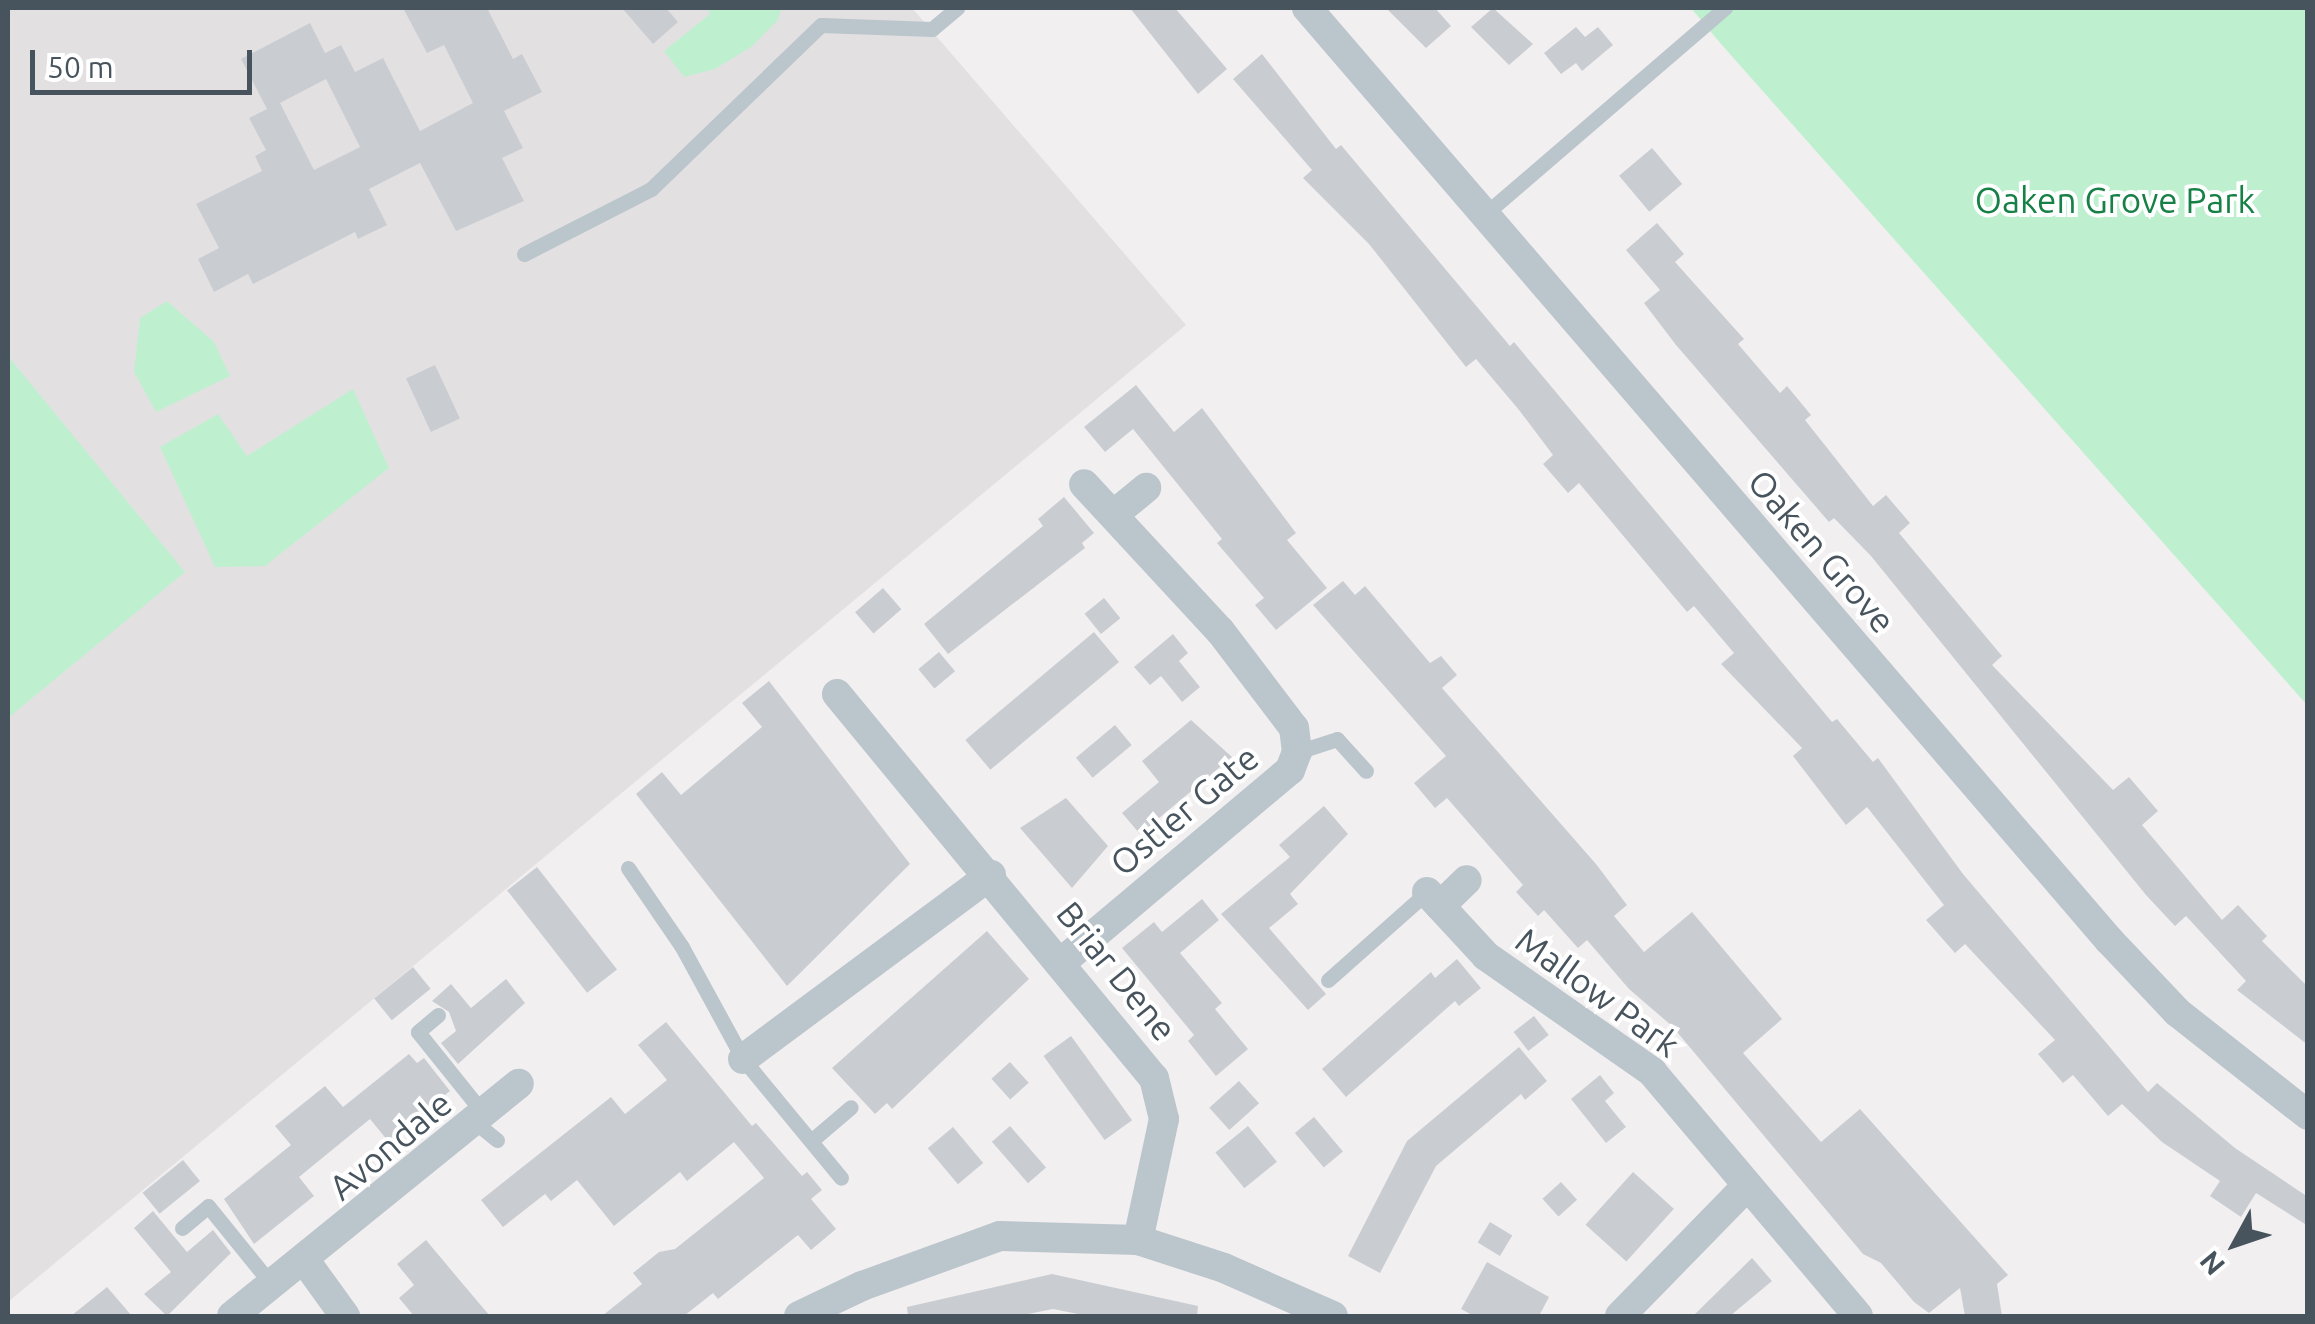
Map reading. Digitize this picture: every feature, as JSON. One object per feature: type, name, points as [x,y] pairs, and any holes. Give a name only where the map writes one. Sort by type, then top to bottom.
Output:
[{"type":"street","name":"Oaken Grove","points":[[1307,8],[2108,940],[2177,1012],[2308,1115]]},
{"type":"street","name":"Ostler Gate","points":[[1063,961],[1290,770],[1297,752],[1294,728],[1220,631],[1084,484]]},
{"type":"street","points":[[1112,514],[1146,488]]},
{"type":"street","name":"Briar Dene","points":[[837,694],[1063,961],[1154,1078],[1164,1119],[1138,1240]]},
{"type":"street","points":[[743,1059],[991,876]]},
{"type":"street","points":[[1434,899],[1467,880]]},
{"type":"street","name":"Mallow Park","points":[[1434,899],[1486,956],[1652,1072],[1858,1316]]},
{"type":"street","name":"Avondale","points":[[232,1316],[486,1126],[519,1084]]},
{"type":"street","points":[[1620,1316],[1747,1186]]},
{"type":"street","points":[[800,1316],[862,1286],[1000,1236],[1138,1240],[1224,1268],[1333,1316]]},
{"type":"street","points":[[306,1262],[345,1316]]},
{"type":"lane","points":[[524,254],[651,190],[821,26],[857,16],[932,29],[957,8]]},
{"type":"lane","points":[[1484,215],[1725,8]]},
{"type":"lane","points":[[1297,752],[1337,738],[1366,771]]},
{"type":"lane","points":[[628,868],[682,946],[743,1059],[841,1178]]},
{"type":"lane","points":[[1328,980],[1434,899]]},
{"type":"lane","points":[[438,1015],[418,1032],[486,1126]]},
{"type":"lane","points":[[810,1141],[851,1107]]},
{"type":"lane","points":[[182,1228],[208,1206],[274,1286]]},
{"type":"shaded area","points":[[8,8],[912,8],[1186,325],[8,1302]]},
{"type":"green space","points":[[707,8],[781,8],[778,20],[751,47],[715,69],[684,77],[664,51],[710,14]]},
{"type":"green space","name":"Oaken Grove Park","points":[[1691,8],[2307,8],[2307,705],[1721,44]]},
{"type":"green space","points":[[167,301],[214,342],[230,376],[156,412],[134,372],[140,318]]},
{"type":"green space","points":[[8,356],[185,572],[8,718]]},
{"type":"green space","points":[[353,389],[389,468],[265,566],[215,567],[160,447],[218,414],[247,456]]},
{"type":"building","points":[[403,8],[487,8],[513,59],[522,54],[542,92],[504,111],[523,148],[502,158],[524,201],[456,231],[420,163],[369,189],[387,225],[358,239],[355,232],[253,284],[248,274],[214,292],[198,259],[219,248],[196,204],[262,171],[255,156],[266,150],[249,118],[267,109],[241,59],[310,23],[325,53],[341,45],[355,72],[383,58],[420,131],[473,103],[444,45],[427,53]],"holes":[[[326,79],[360,147],[314,170],[280,103]]]},
{"type":"building","points":[[622,8],[666,8],[678,22],[653,44]]},
{"type":"building","points":[[1130,8],[1175,8],[1227,69],[1198,94]]},
{"type":"building","points":[[1386,8],[1435,8],[1451,26],[1426,48]]},
{"type":"building","points":[[1493,8],[1533,44],[1509,65],[1471,27]]},
{"type":"building","points":[[1576,27],[1585,37],[1598,27],[1613,45],[1582,71],[1576,63],[1561,74],[1544,53]]},
{"type":"building","points":[[1262,54],[1336,149],[1341,145],[1510,346],[1514,342],[1832,722],[1837,719],[1873,762],[1878,758],[1963,874],[2148,1092],[2157,1083],[2235,1148],[2308,1197],[2308,1226],[2256,1193],[2241,1217],[2210,1196],[2220,1181],[2162,1142],[2122,1104],[2108,1116],[2073,1075],[2063,1083],[2038,1054],[2055,1040],[1965,944],[1955,953],[1926,920],[1944,905],[1867,807],[1846,825],[1793,756],[1802,748],[1721,664],[1734,653],[1694,606],[1687,612],[1579,483],[1568,493],[1543,464],[1553,455],[1519,410],[1476,359],[1466,367],[1369,244],[1303,178],[1312,170],[1233,79]]},
{"type":"building","points":[[1652,148],[1682,184],[1649,212],[1619,176]]},
{"type":"building","points":[[1657,223],[1684,254],[1675,262],[1744,339],[1738,344],[1780,393],[1787,386],[1811,415],[1805,420],[1873,506],[1886,495],[1910,523],[1899,533],[2002,656],[1992,665],[2113,790],[2129,777],[2158,811],[2142,825],[2222,920],[2238,905],[2267,936],[2262,941],[2308,987],[2308,1045],[2237,990],[2246,981],[2186,916],[2175,926],[2146,895],[1871,556],[1834,518],[1829,522],[1676,345],[1644,303],[1660,290],[1626,250]]},
{"type":"building","points":[[435,365],[460,418],[431,432],[406,379]]},
{"type":"building","points":[[1136,385],[1174,432],[1202,408],[1296,533],[1287,540],[1327,588],[1276,630],[1255,605],[1264,598],[1217,543],[1222,539],[1133,429],[1105,452],[1084,427]]},
{"type":"building","points":[[1064,497],[1094,533],[1082,543],[1085,548],[948,654],[924,624],[1043,526],[1038,519]]},
{"type":"building","points":[[1343,581],[1355,595],[1365,586],[1430,663],[1441,656],[1457,675],[1442,688],[1596,864],[1627,905],[1614,916],[1644,952],[1692,912],[1782,1019],[1743,1053],[1821,1142],[1860,1109],[2008,1275],[1997,1284],[2002,1316],[1965,1316],[1960,1288],[1929,1313],[1914,1302],[1881,1263],[1863,1254],[1672,1026],[1629,989],[1587,940],[1578,948],[1544,910],[1538,916],[1516,892],[1523,885],[1447,798],[1435,808],[1414,783],[1446,756],[1313,605]]},
{"type":"building","points":[[883,588],[901,609],[873,633],[855,612]]},
{"type":"building","points":[[1104,598],[1120,618],[1101,634],[1085,614]]},
{"type":"building","points":[[1094,632],[1119,662],[990,770],[965,740]]},
{"type":"building","points":[[1173,634],[1188,653],[1179,661],[1200,687],[1182,702],[1161,676],[1150,685],[1134,667]]},
{"type":"building","points":[[939,652],[955,671],[934,689],[918,669]]},
{"type":"building","points":[[769,681],[910,864],[787,986],[636,794],[662,772],[681,795],[762,727],[742,703]]},
{"type":"building","points":[[1191,720],[1232,757],[1140,834],[1122,813],[1159,782],[1142,761]]},
{"type":"building","points":[[1115,725],[1132,745],[1093,778],[1076,758]]},
{"type":"building","points":[[1066,798],[1108,846],[1072,888],[1020,828]]},
{"type":"building","points":[[1324,806],[1348,834],[1290,894],[1298,904],[1269,928],[1326,994],[1308,1010],[1221,914],[1290,857],[1279,845]]},
{"type":"building","points":[[537,867],[617,969],[587,993],[507,890]]},
{"type":"building","points":[[1202,899],[1219,920],[1180,953],[1222,1003],[1215,1009],[1248,1049],[1216,1076],[1188,1041],[1194,1035],[1122,948],[1154,922],[1162,932]]},
{"type":"building","points":[[987,931],[1029,979],[892,1109],[887,1103],[875,1114],[832,1068]]},
{"type":"building","points":[[1457,959],[1481,988],[1459,1006],[1455,1001],[1346,1097],[1322,1069],[1431,972],[1435,978]]},
{"type":"building","points":[[413,967],[431,989],[392,1020],[374,998]]},
{"type":"building","points":[[506,979],[525,1003],[458,1064],[441,1043],[456,1031],[449,1012],[432,1001],[451,984],[471,1008]]},
{"type":"building","points":[[1534,1016],[1549,1035],[1528,1051],[1514,1032]]},
{"type":"building","points":[[666,1022],[752,1126],[756,1123],[802,1176],[807,1172],[822,1190],[811,1199],[836,1229],[811,1250],[798,1235],[718,1299],[713,1293],[684,1316],[602,1316],[642,1284],[633,1273],[659,1252],[675,1249],[764,1178],[734,1142],[687,1181],[680,1172],[614,1226],[577,1180],[551,1201],[545,1194],[503,1227],[481,1200],[611,1097],[625,1114],[667,1080],[638,1045]]},
{"type":"building","points":[[1071,1036],[1132,1120],[1105,1140],[1043,1056]]},
{"type":"building","points":[[1519,1047],[1547,1081],[1525,1100],[1521,1094],[1436,1166],[1380,1273],[1348,1256],[1407,1141]]},
{"type":"building","points":[[409,1054],[417,1063],[424,1058],[450,1091],[388,1141],[370,1119],[299,1177],[314,1196],[254,1244],[224,1199],[291,1145],[275,1126],[325,1086],[343,1107]]},
{"type":"building","points":[[1010,1062],[1029,1083],[1010,1100],[991,1079]]},
{"type":"building","points":[[1600,1075],[1614,1093],[1605,1101],[1626,1127],[1606,1143],[1571,1099]]},
{"type":"building","points":[[1239,1081],[1259,1103],[1229,1130],[1209,1108]]},
{"type":"building","points":[[1314,1117],[1343,1151],[1324,1168],[1295,1133]]},
{"type":"building","points":[[1010,1126],[1046,1168],[1028,1183],[992,1142]]},
{"type":"building","points":[[1248,1126],[1277,1162],[1244,1188],[1215,1152]]},
{"type":"building","points":[[953,1127],[983,1163],[958,1184],[928,1148]]},
{"type":"building","points":[[183,1160],[200,1181],[160,1214],[143,1193]]},
{"type":"building","points":[[1633,1172],[1674,1209],[1626,1262],[1585,1225]]},
{"type":"building","points":[[1561,1182],[1577,1200],[1558,1217],[1542,1199]]},
{"type":"building","points":[[153,1211],[187,1252],[213,1230],[231,1253],[167,1316],[144,1294],[171,1272],[134,1228]]},
{"type":"building","points":[[1490,1222],[1512,1235],[1500,1256],[1478,1243]]},
{"type":"building","points":[[426,1240],[490,1316],[414,1316],[399,1298],[414,1285],[397,1264]]},
{"type":"building","points":[[1752,1258],[1772,1281],[1730,1316],[1693,1316]]},
{"type":"building","points":[[1487,1262],[1549,1297],[1539,1316],[1474,1316],[1461,1309]]},
{"type":"building","points":[[1052,1274],[1198,1306],[1197,1316],[1088,1316],[1053,1309],[1018,1316],[908,1316],[907,1307]]},
{"type":"building","points":[[107,1287],[132,1316],[71,1316]]}]
